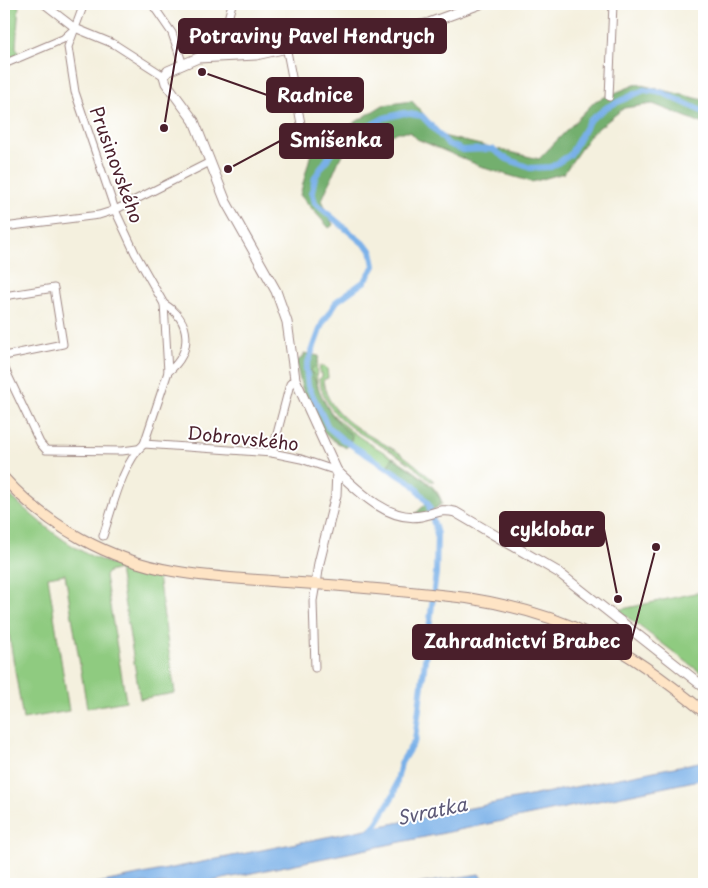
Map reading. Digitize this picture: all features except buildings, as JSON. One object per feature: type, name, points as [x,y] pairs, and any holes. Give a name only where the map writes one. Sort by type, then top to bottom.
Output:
[{"type":"main road","points":[[4,478],[26,500],[55,522],[87,541],[122,557],[173,571],[447,595],[526,609],[578,628],[632,656],[704,712]]},
{"type":"street","points":[[44,4],[75,28],[114,44],[164,76],[166,83],[194,121],[233,217],[264,265],[278,296],[287,322],[295,379],[337,471],[357,490],[381,506],[404,517],[421,516],[437,510],[455,512],[558,572],[704,687]]},
{"type":"street","name":"Prusinovského","points":[[84,4],[68,47],[75,92],[115,210],[135,253],[164,304],[168,372],[144,444]]},
{"type":"street","points":[[152,4],[172,33],[182,65]]},
{"type":"street","points":[[198,58],[228,19],[232,4]]},
{"type":"street","points":[[164,76],[198,58],[256,55],[286,46],[411,27],[480,4]]},
{"type":"street","points":[[608,97],[613,4]]},
{"type":"street","points":[[4,64],[63,39],[75,28]]},
{"type":"street","points":[[286,46],[303,134]]},
{"type":"street","points":[[4,227],[99,215],[115,210],[210,162]]},
{"type":"street","points":[[4,296],[54,288],[63,344],[4,356]]},
{"type":"street","name":"Prusinovského","points":[[164,304],[175,310],[187,333],[185,346],[177,365],[168,372]]},
{"type":"street","points":[[4,367],[40,443],[46,450],[122,452],[137,449],[144,444]]},
{"type":"street","points":[[272,453],[290,384],[295,379]]},
{"type":"street","name":"Dobrovského","points":[[144,444],[272,453],[301,459],[337,471]]},
{"type":"street","points":[[103,536],[124,476],[137,449]]},
{"type":"street","points":[[315,668],[313,601],[319,563],[336,495],[337,471]]},
{"type":"green space","points":[[4,4],[19,4],[16,47],[19,54],[4,61]]},
{"type":"green space","points":[[637,84],[704,100],[704,124],[653,104],[624,108],[591,134],[564,173],[532,182],[487,169],[417,139],[410,132],[398,132],[379,141],[360,140],[340,158],[322,200],[333,225],[329,228],[300,195],[312,149],[383,105],[412,101],[443,136],[539,159],[595,101]]},
{"type":"green space","points":[[304,353],[319,356],[317,364],[311,370],[322,398],[332,414],[352,435],[350,443],[388,466],[393,457],[413,471],[437,493],[441,500],[438,507],[421,515],[416,513],[427,503],[412,485],[349,445],[346,448],[326,435],[310,411],[303,391],[296,362],[304,356]]},
{"type":"green space","points":[[317,364],[318,385],[323,398],[311,370]]},
{"type":"green space","points":[[320,366],[327,368],[328,378],[323,380],[326,394],[341,415],[363,432],[403,455],[434,481],[430,481],[406,461],[349,426],[338,417],[323,394],[319,379],[322,377],[322,373],[319,373]]},
{"type":"green space","points":[[327,406],[336,418],[351,431],[427,481],[436,491],[441,499],[442,504],[432,510],[441,500],[350,443],[352,435],[337,421]]},
{"type":"green space","points":[[4,490],[54,533],[76,548],[103,561],[158,576],[175,693],[140,699],[119,569],[108,572],[105,576],[126,701],[87,708],[65,574],[48,577],[69,711],[23,719],[4,604]]},
{"type":"green space","points":[[704,591],[704,675],[618,610]]},
{"type":"water","points":[[704,761],[704,779],[199,884],[93,884]]},
{"type":"water","points":[[479,874],[487,884],[417,884]]},
{"type":"waterway","name":"Svratka","points":[[370,834],[394,794],[401,763],[415,740],[436,573],[437,534],[428,503],[413,484],[342,439],[328,427],[308,386],[306,368],[322,324],[337,301],[365,281],[374,266],[371,250],[315,203],[312,191],[315,177],[339,142],[384,118],[404,113],[422,116],[448,144],[463,150],[492,149],[507,159],[530,168],[551,167],[570,155],[589,121],[607,107],[644,90],[663,93],[704,112]]},
{"type":"place","name":"Radnice","points":[[202,72]]},
{"type":"place","name":"Potraviny Pavel Hendrych","points":[[164,128]]},
{"type":"place","name":"Smíšenka","points":[[228,169]]},
{"type":"place","name":"Zahradnictví Brabec","points":[[656,547]]},
{"type":"place","name":"cyklobar","points":[[618,599]]}]
